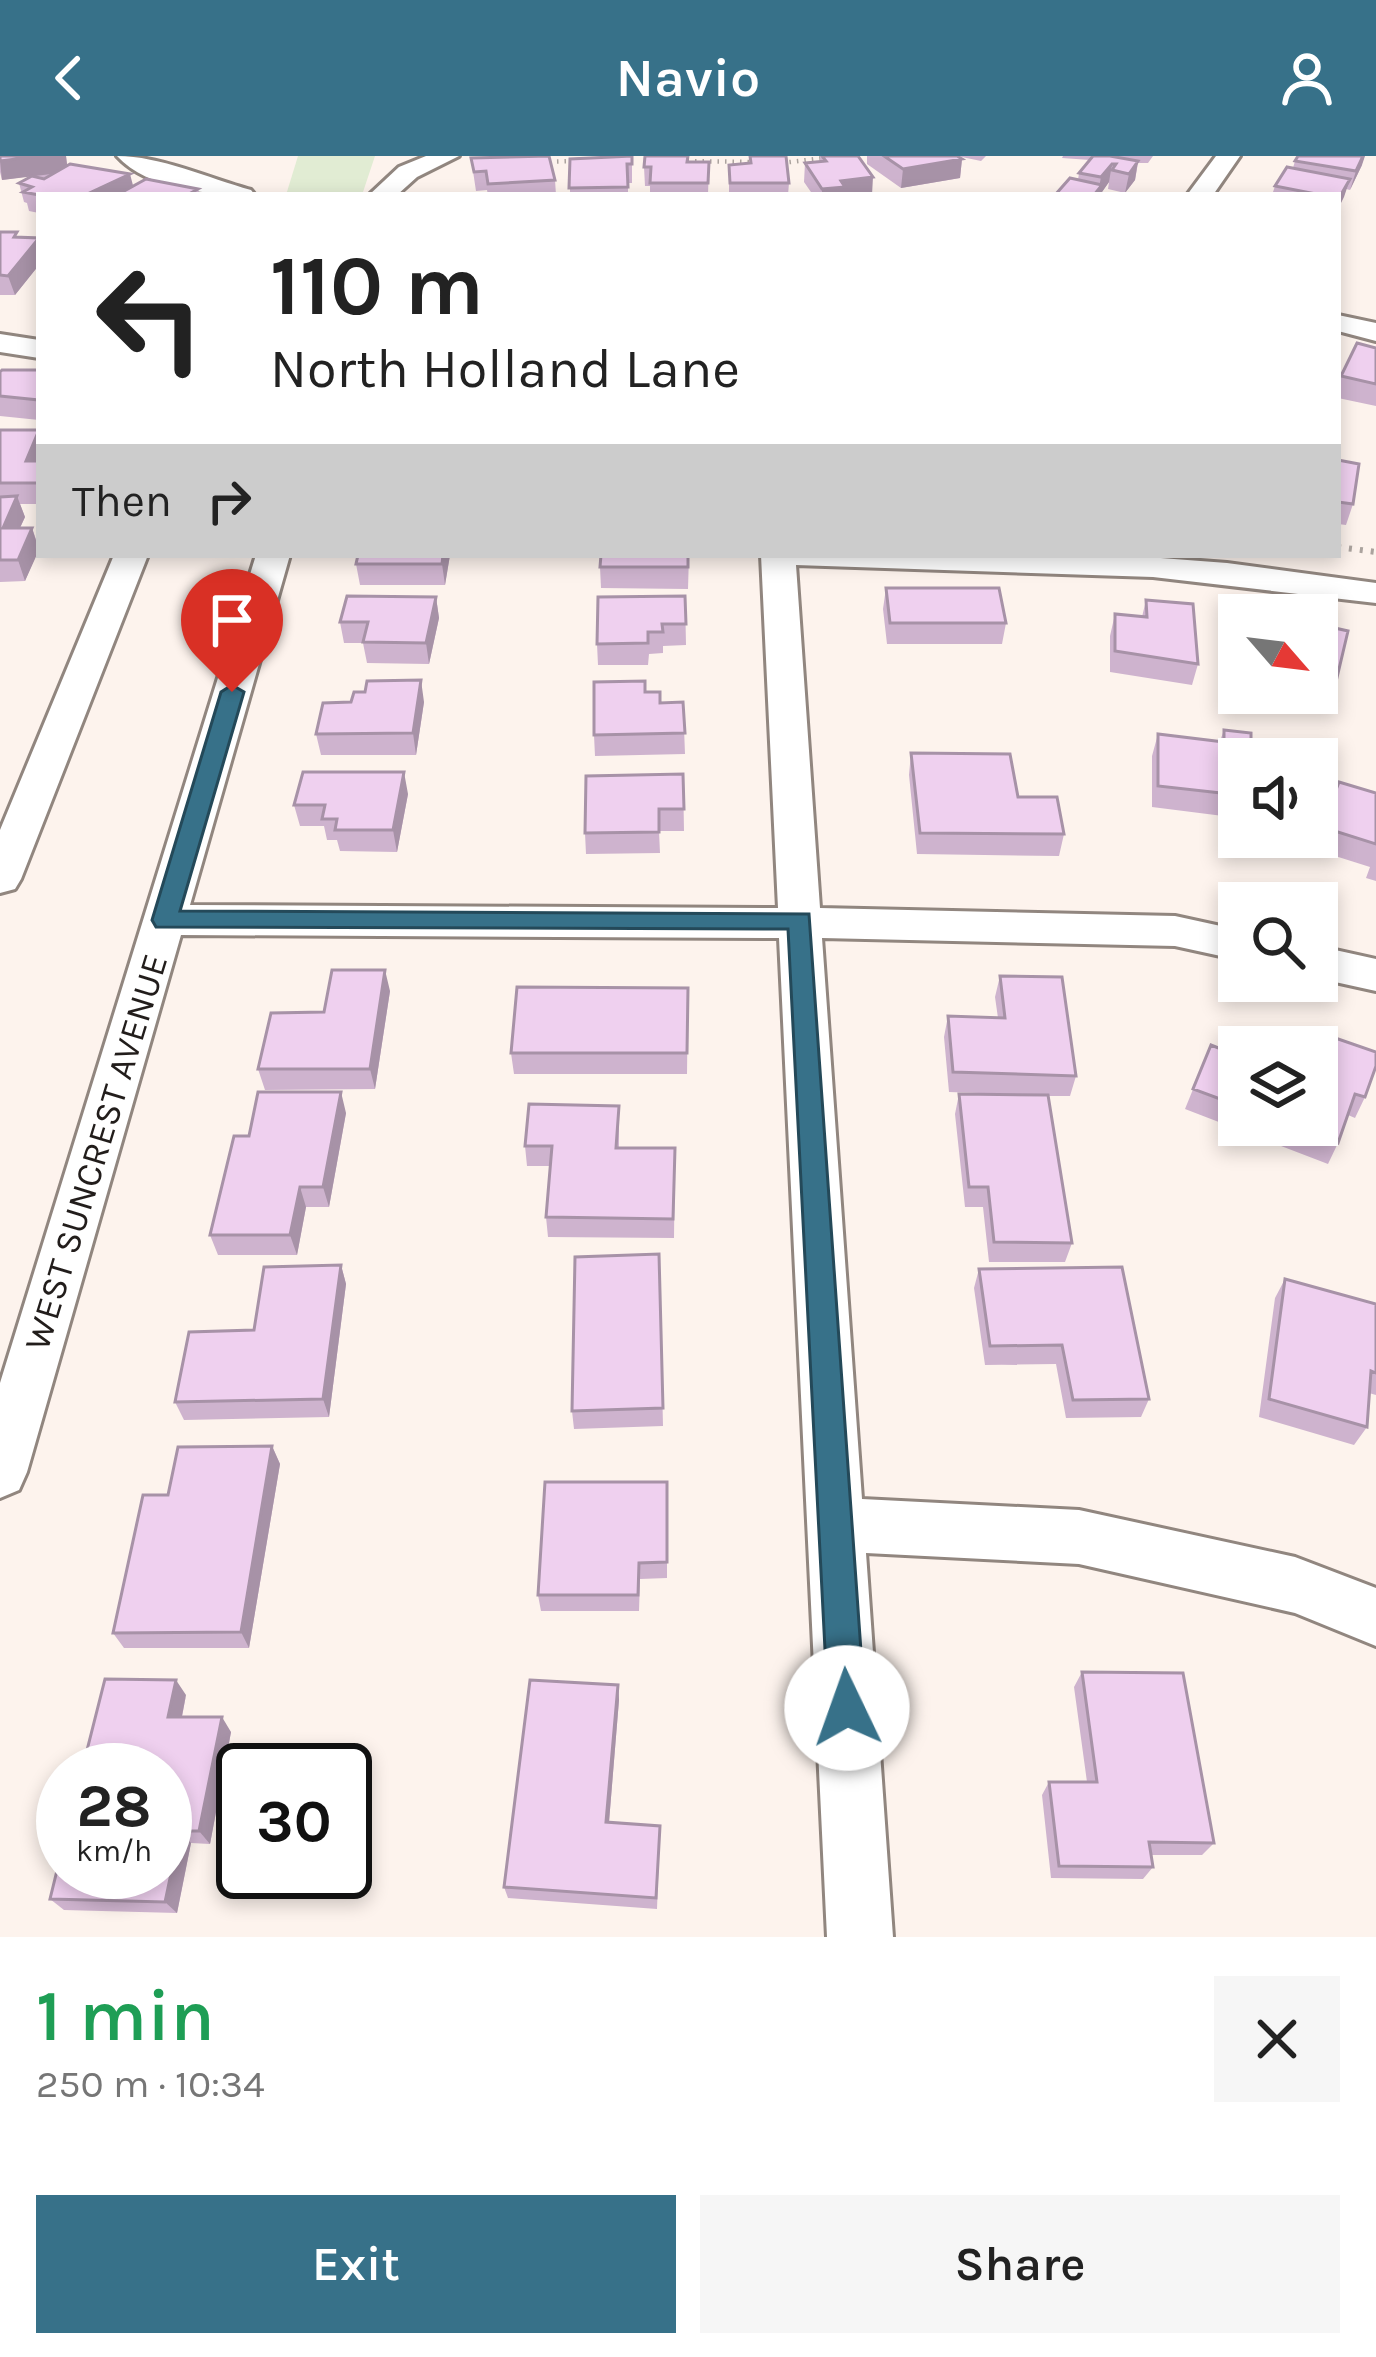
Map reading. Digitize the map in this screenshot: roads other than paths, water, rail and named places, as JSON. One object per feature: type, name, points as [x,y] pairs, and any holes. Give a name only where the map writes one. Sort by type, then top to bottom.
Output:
[{"type":"street","points":[[129,156],[151,170],[231,192]]},
{"type":"street","points":[[384,192],[408,172],[447,156]]},
{"type":"street","points":[[1202,192],[1228,156]]},
{"type":"street","points":[[1341,324],[1376,332]]},
{"type":"street","points":[[0,343],[36,349]]},
{"type":"street","points":[[0,879],[130,558]]},
{"type":"street","name":"WEST SUNCREST AVENUE","points":[[0,1472],[272,558]]},
{"type":"street","points":[[778,558],[860,1937]]},
{"type":"street","points":[[918,558],[1150,563],[1281,576],[1376,593]]},
{"type":"street","points":[[165,920],[800,920],[1175,931],[1218,940]]},
{"type":"street","points":[[1338,967],[1376,975]]},
{"type":"street","points":[[836,1525],[1079,1537],[1294,1585],[1376,1617]]}]
